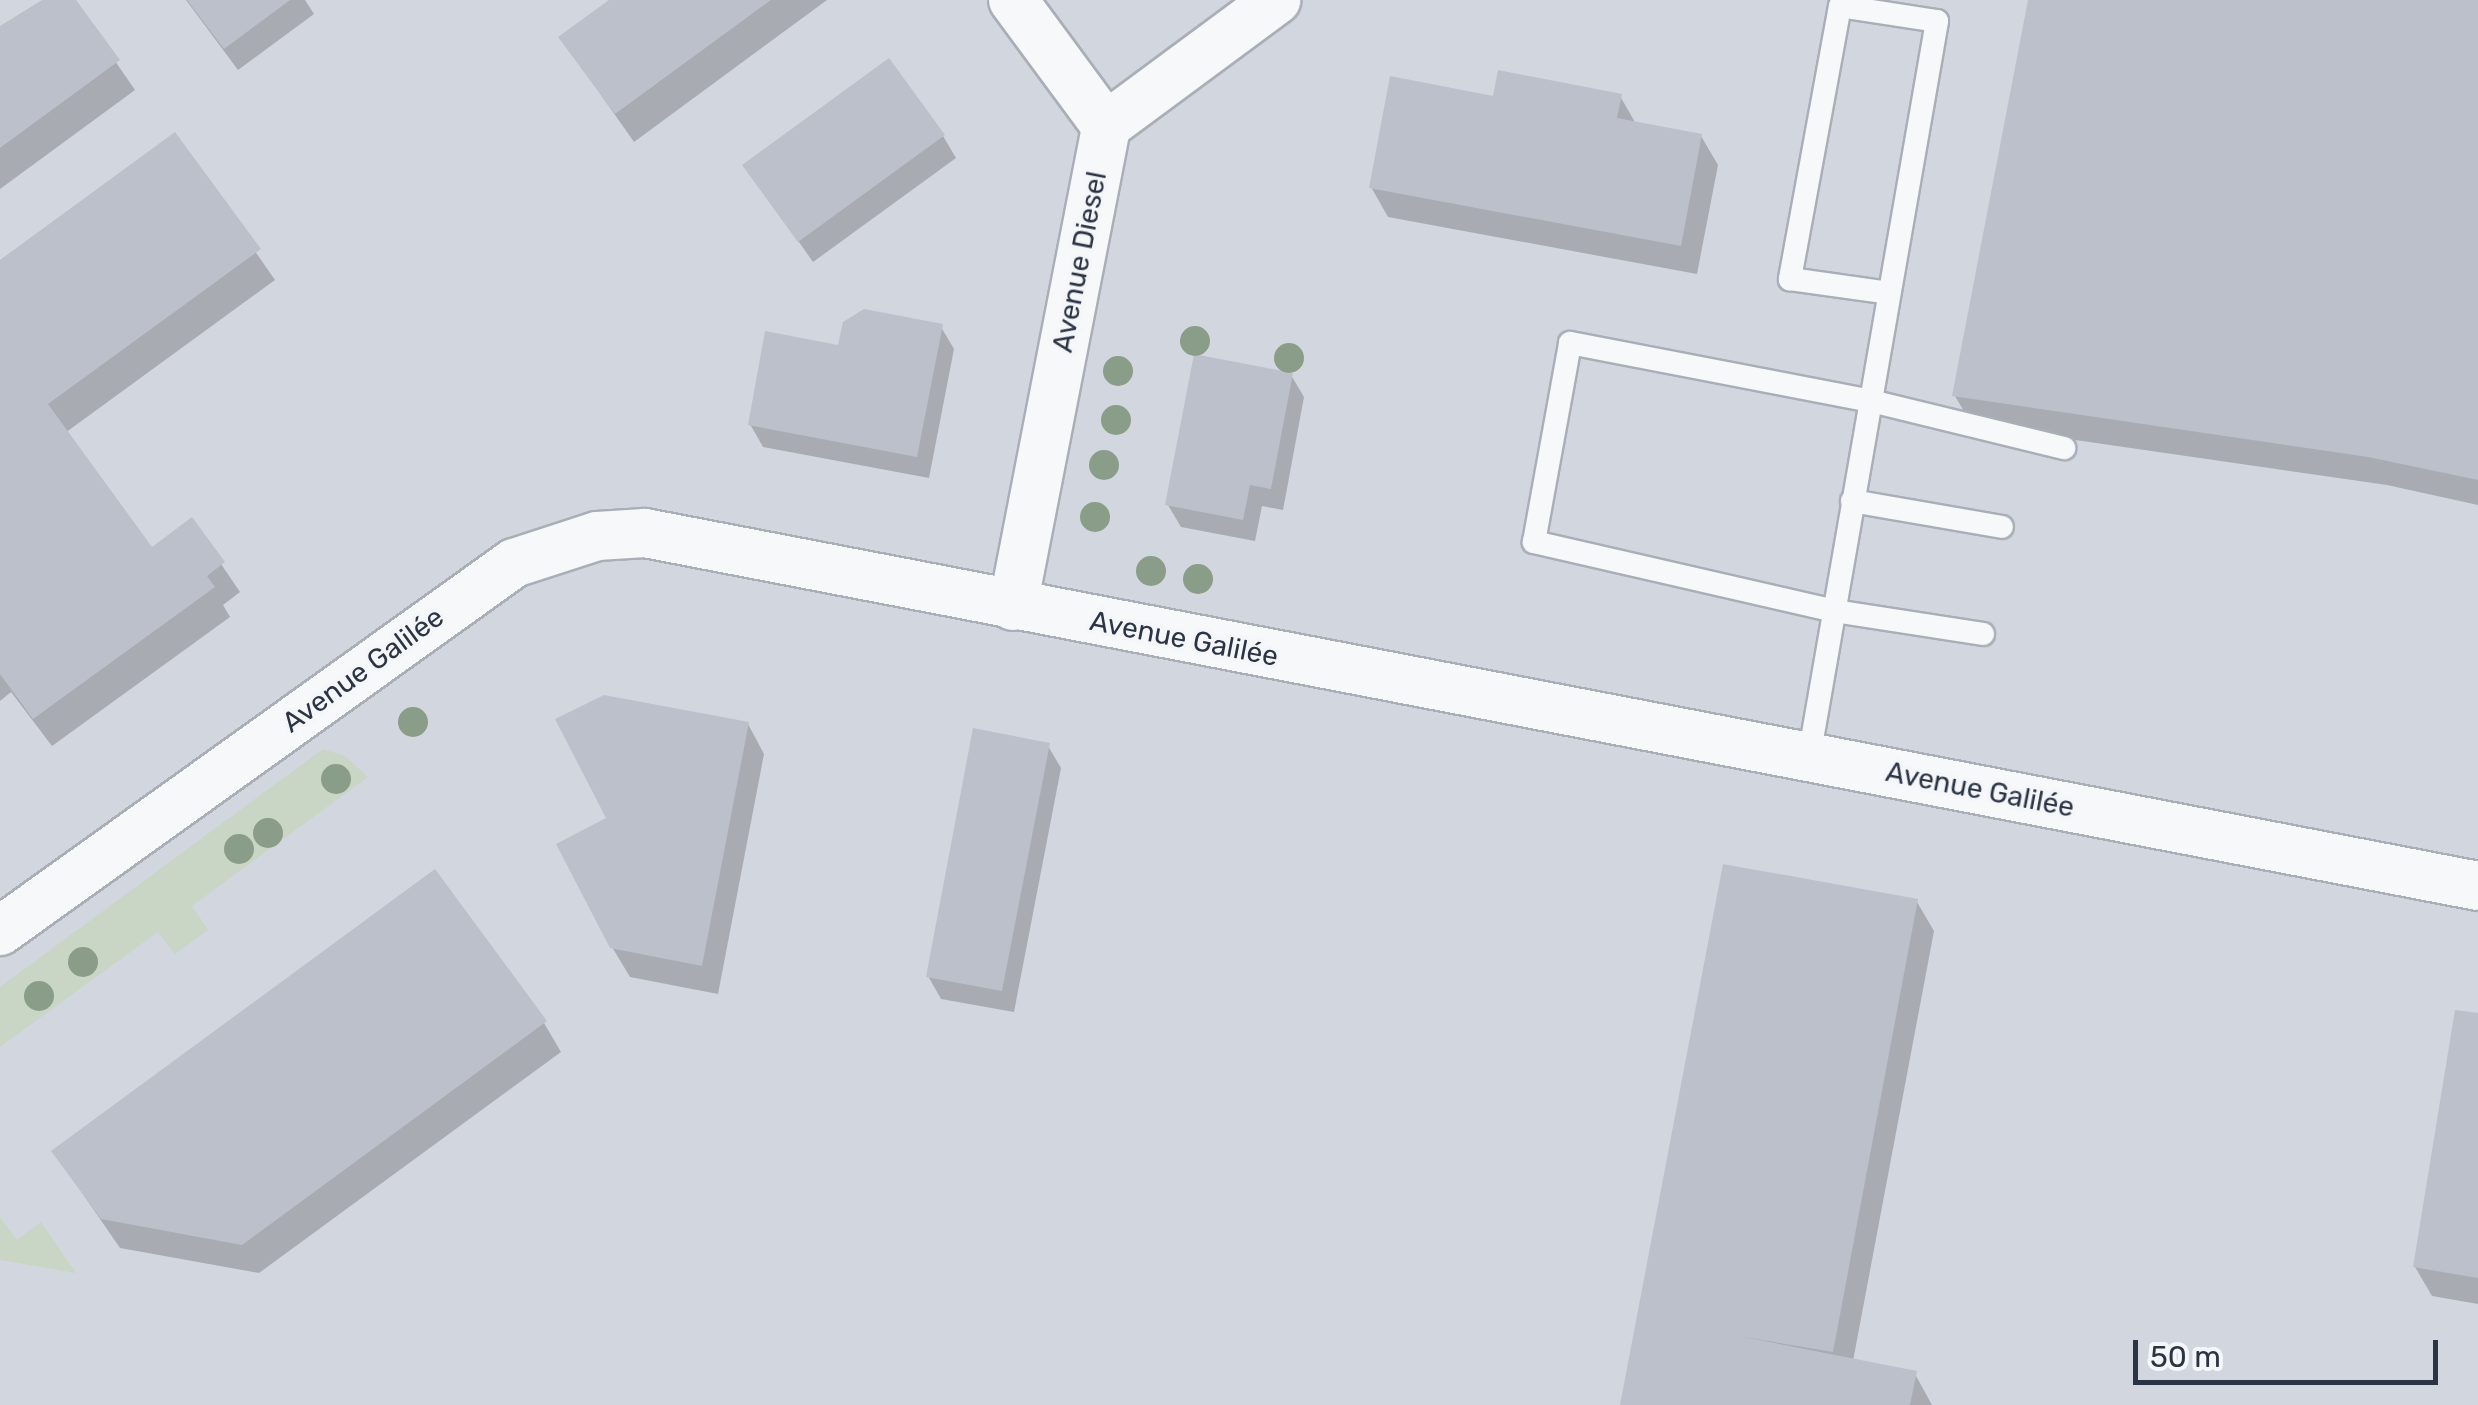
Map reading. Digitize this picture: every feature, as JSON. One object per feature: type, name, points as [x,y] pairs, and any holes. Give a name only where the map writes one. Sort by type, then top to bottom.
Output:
[{"type":"street","points":[[1013,0],[1106,126],[1276,0]]},
{"type":"street","name":"Avenue Diesel","points":[[1014,606],[1106,126]]},
{"type":"street","name":"Avenue Galilée","points":[[0,931],[514,563],[597,536],[644,533],[2478,886]]},
{"type":"lane","points":[[1808,757],[1937,21],[1840,6],[1790,280],[1889,293]]},
{"type":"lane","points":[[1982,634],[1835,611],[1534,542],[1570,343],[1871,401],[2064,448]]},
{"type":"lane","points":[[1852,501],[2002,527]]},
{"type":"shaded area","points":[[0,0],[2478,0],[2478,1405],[0,1405]]},
{"type":"green space","points":[[323,749],[345,756],[368,777],[192,906],[208,930],[175,954],[158,932],[0,1047],[0,987]]},
{"type":"green space","points":[[0,1217],[17,1240],[41,1222],[76,1273],[0,1260]]},
{"type":"building","points":[[42,0],[76,0],[120,60],[0,148],[0,26]]},
{"type":"building","points":[[187,0],[290,0],[224,49]]},
{"type":"building","points":[[609,0],[771,0],[615,114],[558,37]]},
{"type":"building","points":[[2028,0],[2478,0],[2478,480],[2368,457],[1952,396]]},
{"type":"building","points":[[889,58],[945,135],[798,242],[742,165]]},
{"type":"building","points":[[1498,70],[1622,94],[1617,118],[1702,134],[1681,246],[1369,188],[1390,76],[1493,96]]},
{"type":"building","points":[[175,132],[261,249],[48,404],[152,547],[192,517],[225,562],[207,576],[215,587],[33,719],[0,674],[0,260]]},
{"type":"building","points":[[864,309],[943,324],[917,457],[748,425],[765,331],[838,345],[843,322]]},
{"type":"building","points":[[1194,354],[1293,373],[1271,489],[1250,485],[1243,520],[1165,505]]},
{"type":"building","points":[[604,695],[749,722],[702,966],[610,948],[556,844],[606,818],[555,719]]},
{"type":"building","points":[[973,728],[1050,743],[1002,991],[926,977]]},
{"type":"building","points":[[1723,864],[1918,899],[1833,1352],[1739,1336],[1917,1371],[1910,1405],[1620,1405]]},
{"type":"building","points":[[435,869],[547,1021],[242,1245],[101,1219],[51,1151]]},
{"type":"building","points":[[2455,1010],[2478,1013],[2478,1278],[2413,1267]]}]
